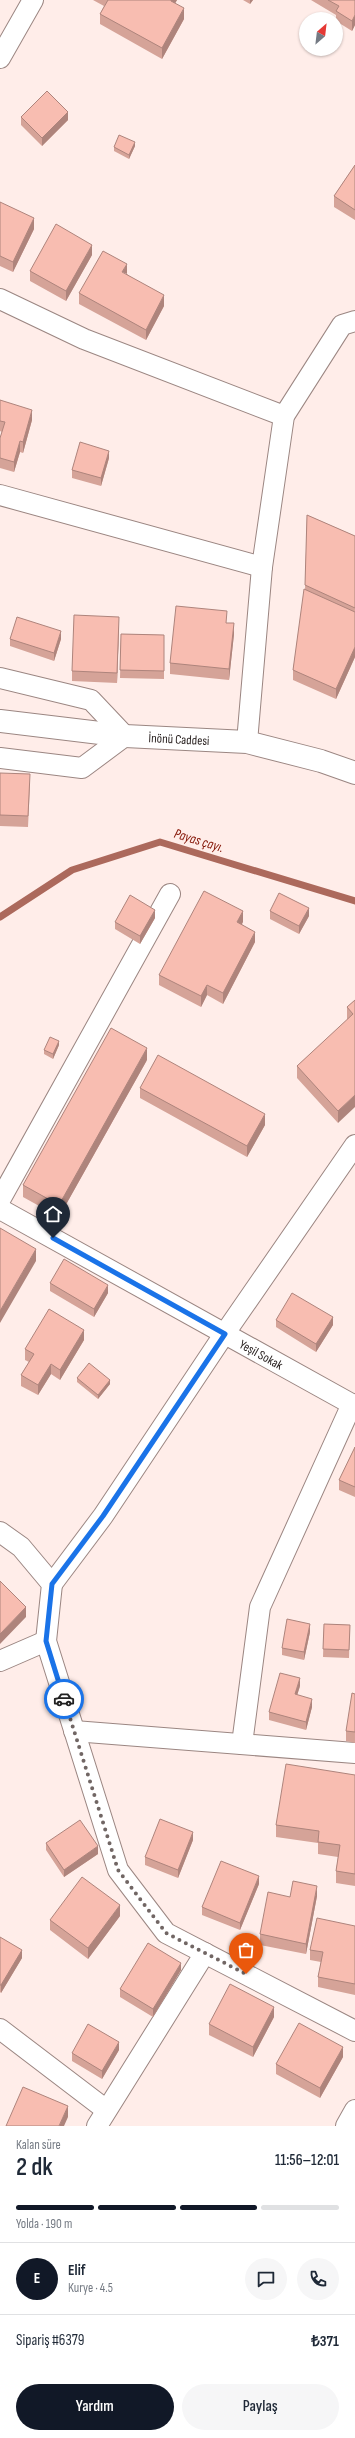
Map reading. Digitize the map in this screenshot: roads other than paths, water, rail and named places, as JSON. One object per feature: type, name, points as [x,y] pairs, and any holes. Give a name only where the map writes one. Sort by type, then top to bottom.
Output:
[{"type":"main road","name":"İnönü Caddesi","points":[[0,721],[124,736],[247,742],[321,761],[355,773]]},
{"type":"street","points":[[0,58],[33,0]]},
{"type":"street","points":[[0,298],[84,339],[284,416]]},
{"type":"street","points":[[247,742],[262,567],[284,416],[342,325],[355,321]]},
{"type":"street","points":[[0,495],[262,567]]},
{"type":"street","points":[[0,678],[91,700],[124,736],[82,768],[0,758]]},
{"type":"street","points":[[0,1200],[170,894]]},
{"type":"street","points":[[355,1145],[225,1334],[103,1516],[52,1584],[46,1641],[118,1870],[166,1933],[355,2031]]},
{"type":"street","name":"Yeşil Sokak","points":[[0,1209],[354,1405]]},
{"type":"street","points":[[242,1744],[260,1607],[354,1405]]},
{"type":"street","points":[[0,1532],[21,1547],[52,1584]]},
{"type":"street","points":[[0,1661],[46,1641]]},
{"type":"street","points":[[74,1731],[355,1753]]},
{"type":"street","points":[[0,2029],[101,2118],[205,1953]]},
{"type":"street","points":[[346,2126],[355,2110]]},
{"type":"waterway","name":"Payas çayı.","points":[[0,917],[72,870],[160,842],[355,901]]}]
